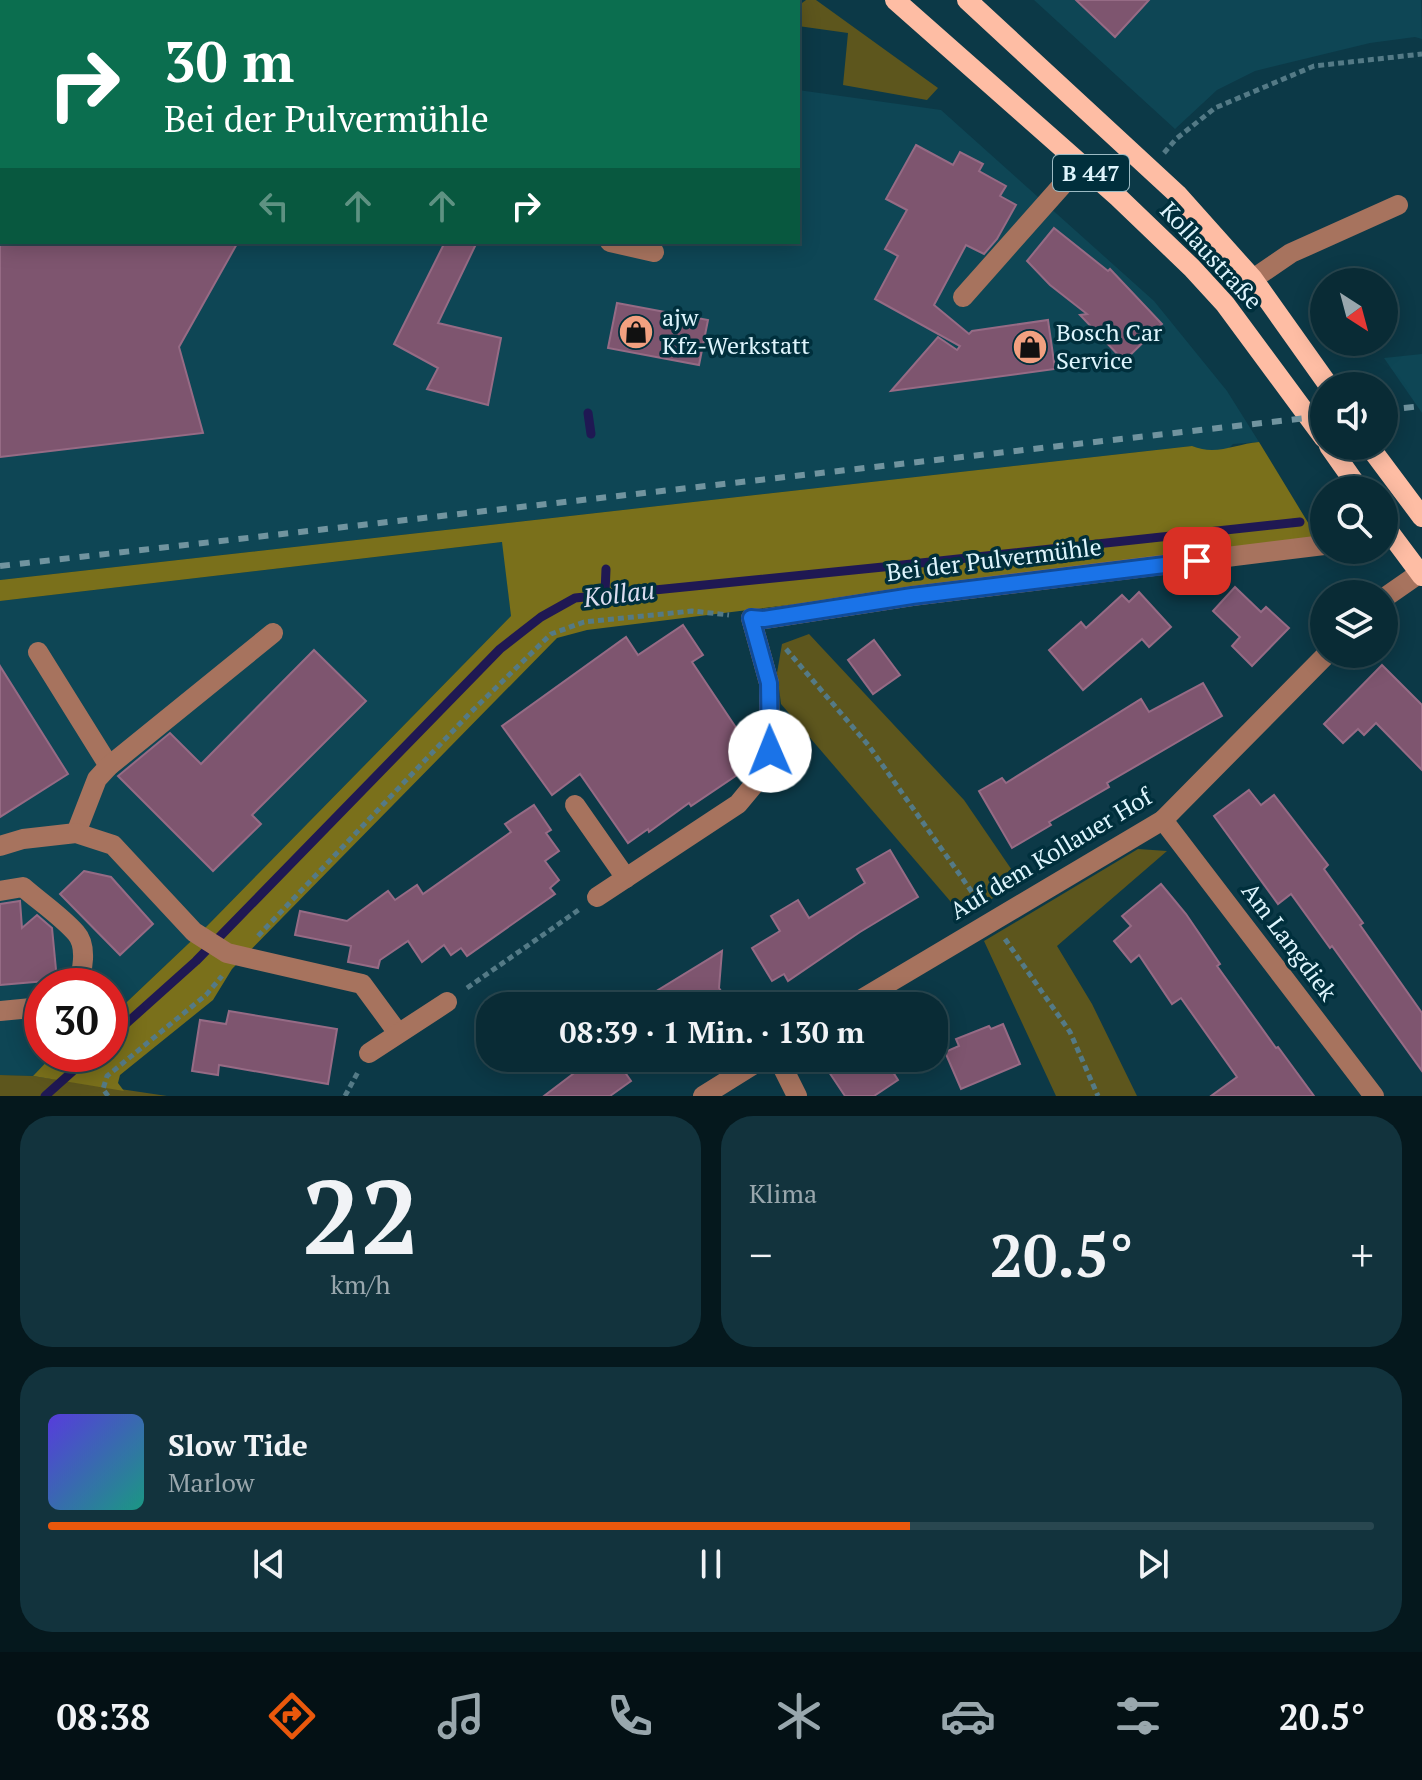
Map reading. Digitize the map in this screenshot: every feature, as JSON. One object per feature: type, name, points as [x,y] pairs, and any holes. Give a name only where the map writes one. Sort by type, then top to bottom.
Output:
[{"type":"main road","name":"Kollaustraße","points":[[895,0],[1081,164],[1192,268],[1225,304],[1310,419]]},
{"type":"main road","name":"Kollaustraße","points":[[967,0],[1186,204],[1253,279],[1319,372]]},
{"type":"main road","points":[[1379,460],[1422,517]]},
{"type":"main road","points":[[1398,544],[1421,574]]},
{"type":"street","points":[[963,297],[1081,164]]},
{"type":"street","points":[[1253,279],[1291,253],[1398,205]]},
{"type":"street","points":[[619,244],[654,252]]},
{"type":"street","name":"Bei der Pulvermühle","points":[[758,618],[1310,547]]},
{"type":"street","points":[[1398,589],[1421,574]]},
{"type":"street","points":[[597,897],[738,804],[757,781],[770,751],[769,683],[758,618]]},
{"type":"street","points":[[76,833],[97,779],[109,766],[273,633]]},
{"type":"street","points":[[38,652],[109,766]]},
{"type":"street","name":"Auf dem Kollauer Hof","points":[[873,992],[1163,820],[1313,668]]},
{"type":"street","points":[[575,805],[626,878]]},
{"type":"street","name":"Am Langdiek","points":[[1163,820],[1374,1096]]},
{"type":"street","points":[[0,846],[23,839],[76,833],[113,845],[194,932],[232,955],[362,984],[398,1033]]},
{"type":"street","points":[[0,891],[23,887],[78,935],[83,956],[81,968]]},
{"type":"street","points":[[369,1053],[447,1002]]},
{"type":"street","points":[[0,1011],[24,1009]]},
{"type":"street","points":[[703,1096],[742,1072]]},
{"type":"street","points":[[785,1072],[797,1096]]},
{"type":"path","points":[[1150,168],[1176,139],[1215,108],[1314,66],[1422,54]]},
{"type":"path","points":[[284,908],[551,634],[584,622],[692,611],[758,618],[869,746],[1070,1032],[1098,1096]]},
{"type":"path","points":[[447,1002],[597,897]]},
{"type":"path","points":[[108,1096],[103,1089],[107,1076],[206,995],[232,955]]},
{"type":"shaded area","points":[[806,0],[816,0],[938,88],[927,100],[843,85],[848,33],[800,26],[800,4]]},
{"type":"shaded area","points":[[1034,0],[1421,0],[1422,39],[1415,37],[1370,43],[1255,71],[1217,90],[1175,129]]},
{"type":"shaded area","points":[[800,90],[941,110],[1154,301],[1227,391],[1259,442],[1233,444],[1228,449],[1206,452],[1192,446],[0,580],[0,244],[800,244]]},
{"type":"shaded area","points":[[1422,354],[1422,413],[1398,378],[1398,372],[1394,372],[1384,358]]},
{"type":"shaded area","points":[[1259,442],[1310,526],[1310,540],[587,630],[557,638],[232,969],[213,1000],[128,1069],[128,1001],[207,926],[511,616],[502,542],[0,601],[0,580],[1192,446],[1217,450]]},
{"type":"shaded area","points":[[503,542],[511,616],[207,926],[128,1001],[128,968],[24,968],[24,1072],[37,1072],[33,1076],[0,1075],[0,601]]},
{"type":"shaded area","points":[[809,634],[964,800],[1020,882],[963,916],[781,704],[777,673],[782,644]]},
{"type":"shaded area","points":[[1138,849],[1167,851],[1057,946],[1092,1004],[1137,1096],[1056,1096],[984,941]]},
{"type":"shaded area","points":[[37,1072],[124,1072],[118,1083],[124,1091],[33,1076]]},
{"type":"shaded area","points":[[0,1075],[33,1076],[167,1096],[0,1096]]},
{"type":"building","points":[[1076,0],[1149,0],[1115,37]]},
{"type":"building","points":[[916,145],[953,165],[960,152],[983,164],[979,171],[1006,186],[1000,196],[1016,205],[997,239],[984,254],[966,245],[934,305],[969,334],[972,331],[1048,320],[1055,369],[891,391],[938,337],[957,350],[960,346],[875,299],[898,256],[885,249],[907,210],[886,199]]},
{"type":"building","points":[[1054,228],[1108,271],[1110,269],[1162,324],[1124,361],[1080,315],[1087,314],[1050,285],[1027,261]]},
{"type":"building","points":[[0,244],[237,244],[179,347],[203,433],[0,457]]},
{"type":"building","points":[[444,244],[476,244],[438,323],[501,338],[488,405],[427,389],[438,368],[394,344]]},
{"type":"building","points":[[617,303],[708,320],[699,365],[608,348]]},
{"type":"building","points":[[1235,587],[1261,612],[1266,607],[1289,628],[1252,666],[1232,646],[1240,637],[1213,611]]},
{"type":"building","points":[[1139,592],[1171,627],[1149,647],[1142,639],[1083,690],[1049,650],[1081,622],[1086,628],[1122,595],[1129,602]]},
{"type":"building","points":[[683,625],[703,655],[692,662],[741,735],[732,742],[749,767],[628,843],[580,774],[552,795],[502,726],[626,637],[638,655]]},
{"type":"building","points":[[874,640],[900,675],[873,694],[848,660]]},
{"type":"building","points":[[314,650],[366,701],[252,815],[261,824],[213,871],[118,776],[170,733],[201,764]]},
{"type":"building","points":[[0,666],[68,774],[0,817]]},
{"type":"building","points":[[1379,668],[1385,668],[1422,705],[1422,770],[1376,723],[1364,735],[1358,729],[1343,743],[1324,724]]},
{"type":"building","points":[[1203,683],[1222,716],[1107,783],[1109,787],[1012,848],[979,791],[1002,778],[1006,783],[1141,699],[1149,712]]},
{"type":"building","points":[[1249,790],[1261,805],[1274,795],[1328,865],[1324,869],[1422,1013],[1422,1071],[1291,894],[1278,904],[1214,816]]},
{"type":"building","points":[[534,805],[551,830],[546,833],[559,851],[545,861],[559,880],[550,888],[555,894],[467,956],[461,948],[451,955],[444,945],[422,962],[408,941],[380,960],[378,968],[348,962],[351,946],[295,935],[300,911],[347,921],[388,891],[395,900],[417,885],[423,894],[511,832],[505,824]]},
{"type":"building","points":[[890,850],[918,897],[788,981],[784,974],[772,981],[752,948],[780,931],[771,916],[798,900],[809,918],[865,883],[857,869]]},
{"type":"building","points":[[84,871],[111,877],[153,924],[120,955],[60,894]]},
{"type":"building","points":[[1161,884],[1186,914],[1220,964],[1217,966],[1276,1048],[1314,1096],[1211,1096],[1237,1077],[1181,998],[1172,1004],[1139,955],[1131,962],[1114,941],[1131,926],[1122,916]]},
{"type":"building","points":[[20,901],[22,928],[37,915],[52,928],[56,968],[24,968],[24,983],[0,985],[0,904]]},
{"type":"building","points":[[722,951],[719,988],[722,992],[655,992]]},
{"type":"building","points":[[229,1011],[337,1029],[328,1084],[219,1065],[218,1075],[192,1071],[200,1020],[226,1024]]},
{"type":"building","points":[[1003,1024],[1020,1064],[961,1089],[948,1059],[948,1051],[959,1046],[956,1039],[989,1026],[991,1029]]},
{"type":"building","points":[[576,1072],[625,1072],[631,1081],[610,1096],[544,1096]]},
{"type":"building","points":[[829,1072],[893,1072],[898,1080],[874,1096],[845,1096]]},
{"type":"waterway","points":[[588,413],[591,434]]},
{"type":"waterway","name":"Kollau","points":[[128,1022],[196,961],[500,649],[541,617],[575,598],[1300,522]]},
{"type":"waterway","points":[[605,593],[606,569]]},
{"type":"waterway","name":"Kollau","points":[[45,1096],[72,1072]]},
{"type":"railway","points":[[1398,409],[1422,406]]},
{"type":"railway","points":[[0,566],[1310,418]]},
{"type":"place","name":"ajw Kfz-Werkstatt","points":[[636,332]]},
{"type":"place","name":"Bosch Car Service","points":[[1030,347]]},
{"type":"route","points":[[770,751],[769,683],[751,618],[764,619],[912,596],[1197,561]]}]
